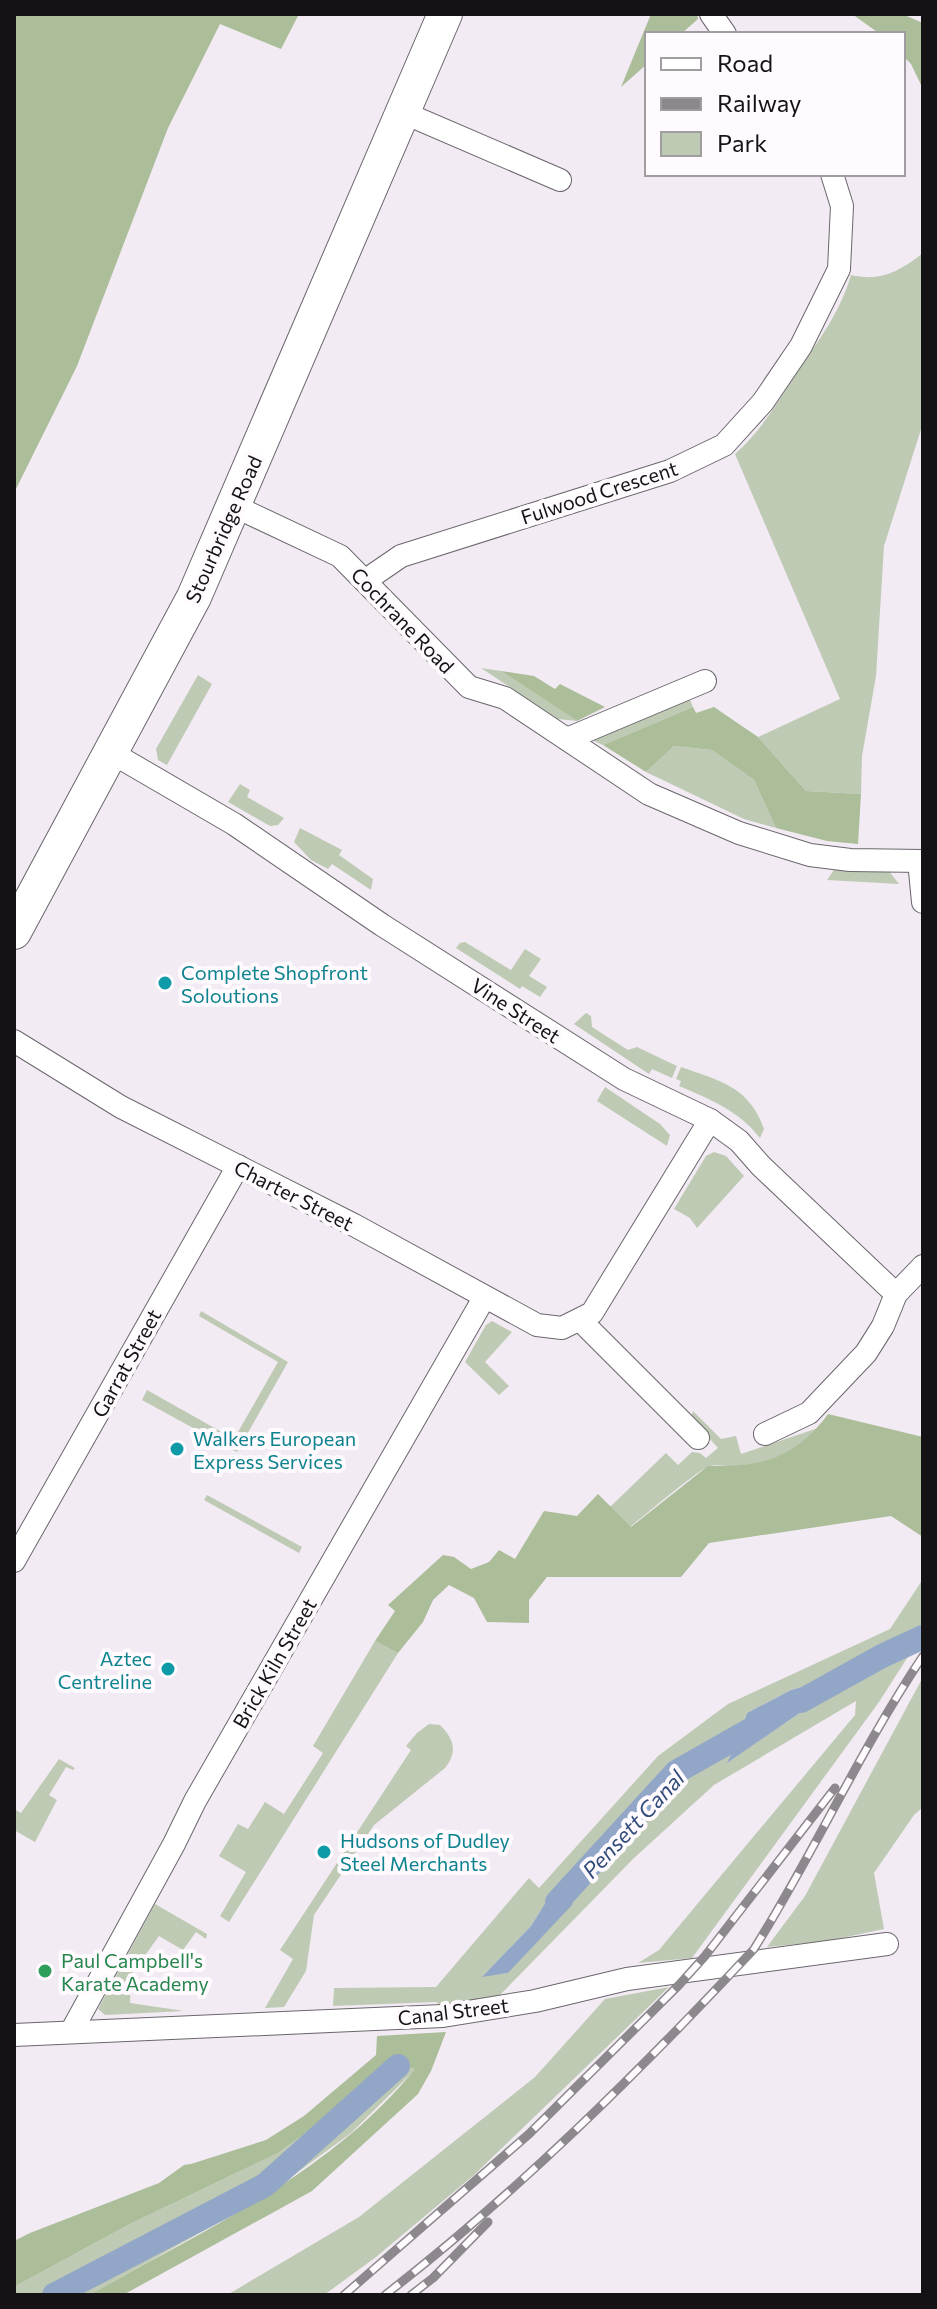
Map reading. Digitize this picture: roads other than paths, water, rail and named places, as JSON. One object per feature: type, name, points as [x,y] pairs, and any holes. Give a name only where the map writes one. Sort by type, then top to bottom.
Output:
[{"type":"main road","name":"Stourbridge Road","points":[[14,932],[194,597],[445,14]]},
{"type":"street","points":[[711,14],[724,32]]},
{"type":"street","points":[[402,112],[560,180]]},
{"type":"street","name":"Fulwood Crescent","points":[[366,580],[401,556],[670,471],[724,445],[763,402],[801,346],[839,269],[842,206],[833,176]]},
{"type":"street","name":"Cochrane Road","points":[[234,506],[340,556],[469,687],[505,698],[649,794],[739,833],[810,855],[850,860],[921,861]]},
{"type":"street","points":[[567,739],[705,681]]},
{"type":"street","name":"Vine Street","points":[[112,753],[234,824],[392,932],[624,1079],[710,1120],[739,1141],[761,1166],[896,1294]]},
{"type":"street","points":[[921,861],[923,902]]},
{"type":"street","name":"Charter Street","points":[[14,1041],[121,1107],[354,1225],[537,1325],[562,1328],[580,1320]]},
{"type":"street","points":[[698,1438],[580,1320],[592,1313],[710,1120]]},
{"type":"street","name":"Garrat Street","points":[[14,1561],[238,1166]]},
{"type":"street","points":[[765,1434],[809,1413],[866,1353],[883,1326],[896,1294],[923,1266]]},
{"type":"street","name":"Brick Kiln Street","points":[[71,2032],[195,1801],[484,1298]]},
{"type":"street","name":"Canal Street","points":[[14,2035],[443,2016],[535,2001],[627,1979],[887,1944]]},
{"type":"water","name":"Pensett Canal","points":[[821,1682],[842,1688],[727,1763],[747,1713],[791,1690]]},
{"type":"water","name":"Pensett Canal","points":[[582,1862],[572,1905],[508,1973],[482,1977],[531,1926],[553,1891]]},
{"type":"waterway","name":"Pensett Canal","points":[[801,1701],[923,1637]]},
{"type":"waterway","name":"Pensett Canal","points":[[557,1902],[676,1772],[766,1721]]},
{"type":"waterway","name":"Pensett Canal","points":[[54,2295],[265,2185],[398,2066]]},
{"type":"railway","points":[[385,2295],[482,2215],[576,2130],[754,1949],[878,1728],[923,1656]]},
{"type":"railway","points":[[344,2295],[529,2134],[679,1985],[835,1788]]},
{"type":"railway","points":[[411,2295],[433,2278],[488,2222]]},
{"type":"place","name":"Complete Shopfront Soloutions","points":[[165,983]]},
{"type":"place","name":"Walkers European Express Services","points":[[177,1449]]},
{"type":"place","name":"Aztec Centreline","points":[[168,1669]]},
{"type":"place","name":"Hudsons of Dudley Steel Merchants","points":[[324,1852]]},
{"type":"place","name":"Paul Campbell's Karate Academy","points":[[45,1971]]}]
